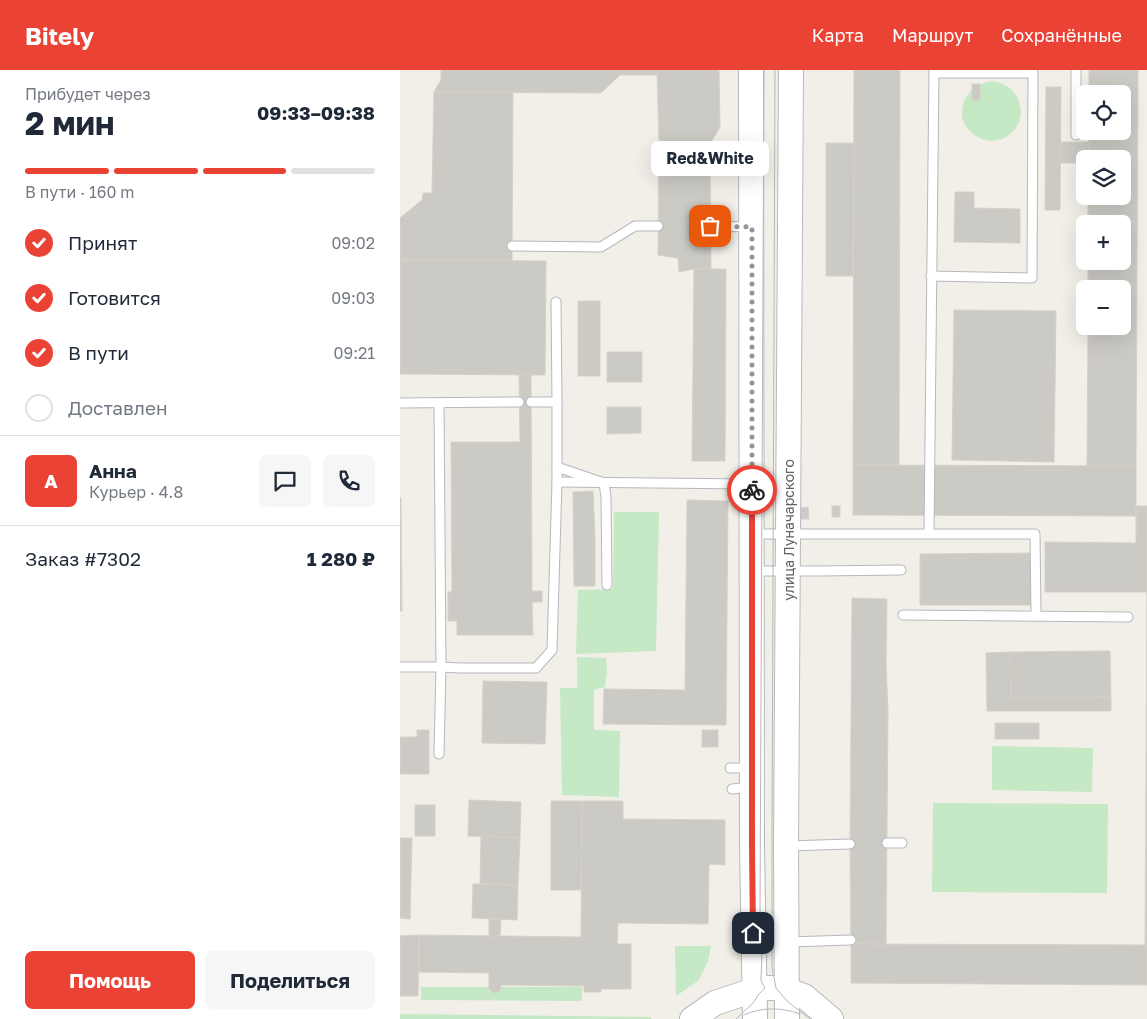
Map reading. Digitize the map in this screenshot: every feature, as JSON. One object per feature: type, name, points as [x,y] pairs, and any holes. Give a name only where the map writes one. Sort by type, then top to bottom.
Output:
[{"type":"main road","points":[[752,70],[752,571],[742,778],[755,1019]]},
{"type":"main road","name":"улица Луначарского","points":[[787,1019],[786,846],[792,70]]},
{"type":"main road","points":[[692,1019],[715,1003],[765,988],[787,990],[804,996],[831,1019]]},
{"type":"lane","points":[[1076,70],[1076,85]]},
{"type":"lane","points":[[929,533],[931,276],[934,71],[1034,73],[1032,278],[931,276]]},
{"type":"lane","points":[[512,246],[601,247],[635,226],[658,226]]},
{"type":"lane","points":[[710,226],[752,227]]},
{"type":"lane","points":[[400,667],[536,668],[552,650],[557,482],[556,302]]},
{"type":"lane","points":[[440,402],[440,754]]},
{"type":"lane","points":[[400,403],[519,402]]},
{"type":"lane","points":[[531,402],[557,402]]},
{"type":"lane","points":[[557,467],[604,482]]},
{"type":"lane","points":[[557,482],[752,484]]},
{"type":"lane","points":[[604,482],[606,497],[607,585]]},
{"type":"lane","points":[[752,534],[1035,534],[1036,616]]},
{"type":"lane","points":[[752,571],[901,570]]},
{"type":"lane","points":[[903,615],[1128,617]]},
{"type":"lane","points":[[887,843],[902,843]]},
{"type":"lane","points":[[786,846],[850,844]]},
{"type":"lane","points":[[786,942],[851,940]]},
{"type":"green space","points":[[986,82],[998,82],[1010,88],[1017,96],[1021,111],[1015,130],[999,140],[989,141],[979,138],[968,129],[963,119],[964,100],[967,95],[972,90],[972,100],[979,100],[980,85]]},
{"type":"green space","points":[[614,512],[659,512],[656,651],[576,654],[578,590],[613,589]]},
{"type":"green space","points":[[577,657],[606,658],[605,687],[594,690],[594,730],[620,731],[619,797],[562,795],[560,688],[577,688]]},
{"type":"green space","points":[[992,746],[1093,748],[1092,792],[992,790]]},
{"type":"green space","points":[[933,803],[1108,804],[1107,893],[932,892]]},
{"type":"green space","points":[[675,946],[711,946],[708,961],[698,981],[676,996]]},
{"type":"green space","points":[[421,987],[582,987],[582,1001],[421,1000]]},
{"type":"green space","points":[[400,1014],[651,1017],[651,1019],[400,1019]]},
{"type":"building","points":[[441,70],[619,70],[620,75],[601,93],[434,92],[441,80]]},
{"type":"building","points":[[619,70],[657,70],[657,75],[620,75]]},
{"type":"building","points":[[657,70],[719,70],[720,127],[710,144],[659,143]]},
{"type":"building","points":[[854,70],[900,70],[899,465],[853,465]]},
{"type":"building","points":[[1089,70],[1138,70],[1136,466],[1087,466],[1088,335],[1131,335],[1131,280],[1088,280],[1088,270],[1131,270],[1131,215],[1088,215],[1088,205],[1131,205],[1131,150],[1088,150],[1089,140],[1131,140],[1131,85],[1089,85]]},
{"type":"building","points":[[972,84],[980,84],[980,100],[972,100]]},
{"type":"building","points":[[1046,87],[1061,87],[1060,210],[1045,210]]},
{"type":"building","points":[[434,92],[513,92],[512,261],[400,260],[400,218],[422,200],[423,193],[432,193]]},
{"type":"building","points":[[1061,142],[1089,142],[1089,150],[1076,150],[1076,163],[1060,163]]},
{"type":"building","points":[[659,143],[710,144],[711,269],[694,269],[679,272],[678,258],[658,255]]},
{"type":"building","points":[[826,143],[854,143],[853,276],[826,276]]},
{"type":"building","points":[[955,192],[974,192],[974,208],[1020,209],[1020,243],[954,242]]},
{"type":"building","points":[[400,260],[546,261],[545,375],[400,374]]},
{"type":"building","points":[[694,269],[726,269],[725,461],[692,461]]},
{"type":"building","points":[[578,301],[600,301],[600,376],[578,376]]},
{"type":"building","points":[[954,310],[1056,311],[1054,462],[952,460]]},
{"type":"building","points":[[607,352],[642,352],[642,382],[607,382]]},
{"type":"building","points":[[531,374],[532,591],[542,591],[542,602],[532,602],[533,635],[457,635],[457,621],[448,621],[448,592],[452,592],[451,442],[520,442],[519,375]]},
{"type":"building","points":[[607,407],[641,407],[641,433],[607,434]]},
{"type":"building","points":[[853,465],[1136,466],[1136,516],[853,515]]},
{"type":"building","points":[[593,491],[595,586],[574,586],[573,492]]},
{"type":"building","points":[[401,498],[402,611],[400,611]]},
{"type":"building","points":[[687,500],[728,501],[726,725],[603,724],[604,689],[685,690]]},
{"type":"building","points":[[832,506],[840,506],[840,517],[832,517]]},
{"type":"building","points":[[1136,506],[1147,506],[1147,592],[1045,592],[1045,542],[1136,543]]},
{"type":"building","points":[[808,507],[809,519],[801,519],[800,508]]},
{"type":"building","points":[[1031,553],[1031,605],[920,605],[920,554]]},
{"type":"building","points":[[1147,592],[1147,945],[1145,945]]},
{"type":"building","points":[[852,598],[887,599],[886,944],[851,944]]},
{"type":"building","points":[[1110,651],[1111,697],[1011,698],[1010,652]]},
{"type":"building","points":[[1010,652],[1011,698],[1111,697],[1111,711],[987,711],[986,653]]},
{"type":"building","points":[[483,681],[547,682],[545,744],[482,743]]},
{"type":"building","points":[[995,723],[1039,723],[1039,739],[995,739]]},
{"type":"building","points":[[417,730],[429,730],[429,774],[400,774],[400,737],[417,737]]},
{"type":"building","points":[[702,730],[718,730],[718,747],[702,747]]},
{"type":"building","points":[[469,800],[521,802],[520,838],[468,836]]},
{"type":"building","points":[[551,801],[582,801],[581,890],[551,890]]},
{"type":"building","points":[[582,801],[623,801],[623,819],[725,820],[725,865],[709,864],[708,924],[618,923],[617,944],[631,944],[631,989],[601,989],[601,992],[584,992],[584,986],[501,985],[500,991],[493,993],[489,988],[489,973],[419,972],[419,935],[581,937]]},
{"type":"building","points":[[415,805],[435,805],[435,836],[415,836]]},
{"type":"building","points":[[481,836],[520,838],[518,885],[480,884]]},
{"type":"building","points":[[400,838],[412,838],[410,919],[400,918]]},
{"type":"building","points":[[473,884],[518,885],[517,920],[472,918]]},
{"type":"building","points":[[489,919],[501,919],[500,936],[489,936]]},
{"type":"building","points":[[419,935],[418,996],[400,996],[400,936]]},
{"type":"building","points":[[851,944],[1147,945],[1147,985],[851,983]]},
{"type":"tram line","points":[[736,1019],[754,1002],[765,988],[761,981],[760,909],[764,70]]},
{"type":"tram line","points":[[775,70],[772,968],[776,988],[787,1001],[810,1019]]},
{"type":"tram line","points":[[744,1015],[757,1010],[772,1009],[800,1014]]},
{"type":"way so far","points":[[710,226],[752,227],[752,490]]},
{"type":"place","name":"Red&White","points":[[710,226]]},
{"type":"route","points":[[752,490],[753,933]]}]
